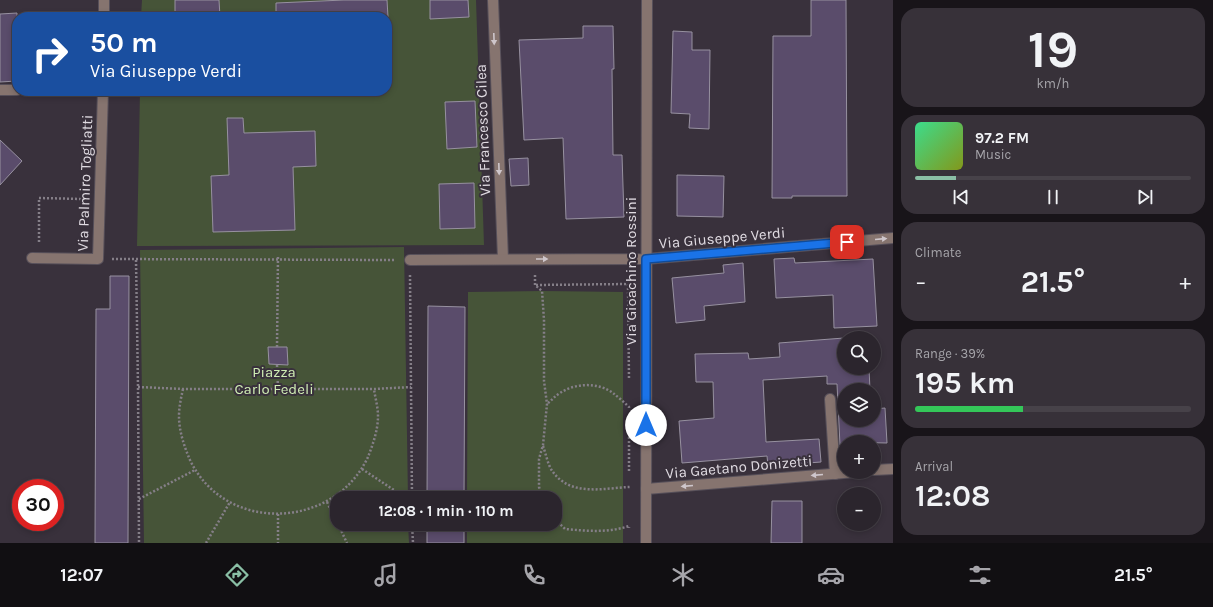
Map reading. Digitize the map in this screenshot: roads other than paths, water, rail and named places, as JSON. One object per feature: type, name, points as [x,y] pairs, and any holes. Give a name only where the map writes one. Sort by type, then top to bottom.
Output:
[{"type":"street","points":[[104,0],[104,12]]},
{"type":"street","name":"Via Francesco Cilea","points":[[493,0],[502,259]]},
{"type":"street","name":"Via Gioachino Rossini","points":[[646,543],[647,0]]},
{"type":"street","points":[[0,90],[12,90]]},
{"type":"street","name":"Via Palmiro Togliatti","points":[[35,258],[98,259],[103,96]]},
{"type":"street","name":"Via Giuseppe Verdi","points":[[410,260],[646,259],[893,238]]},
{"type":"street","name":"Via Gaetano Donizetti","points":[[646,489],[835,474],[830,399]]},
{"type":"street","points":[[881,470],[893,469]]},
{"type":"park label","name":"Piazza Carlo Fedeli","points":[[274,380]]}]
